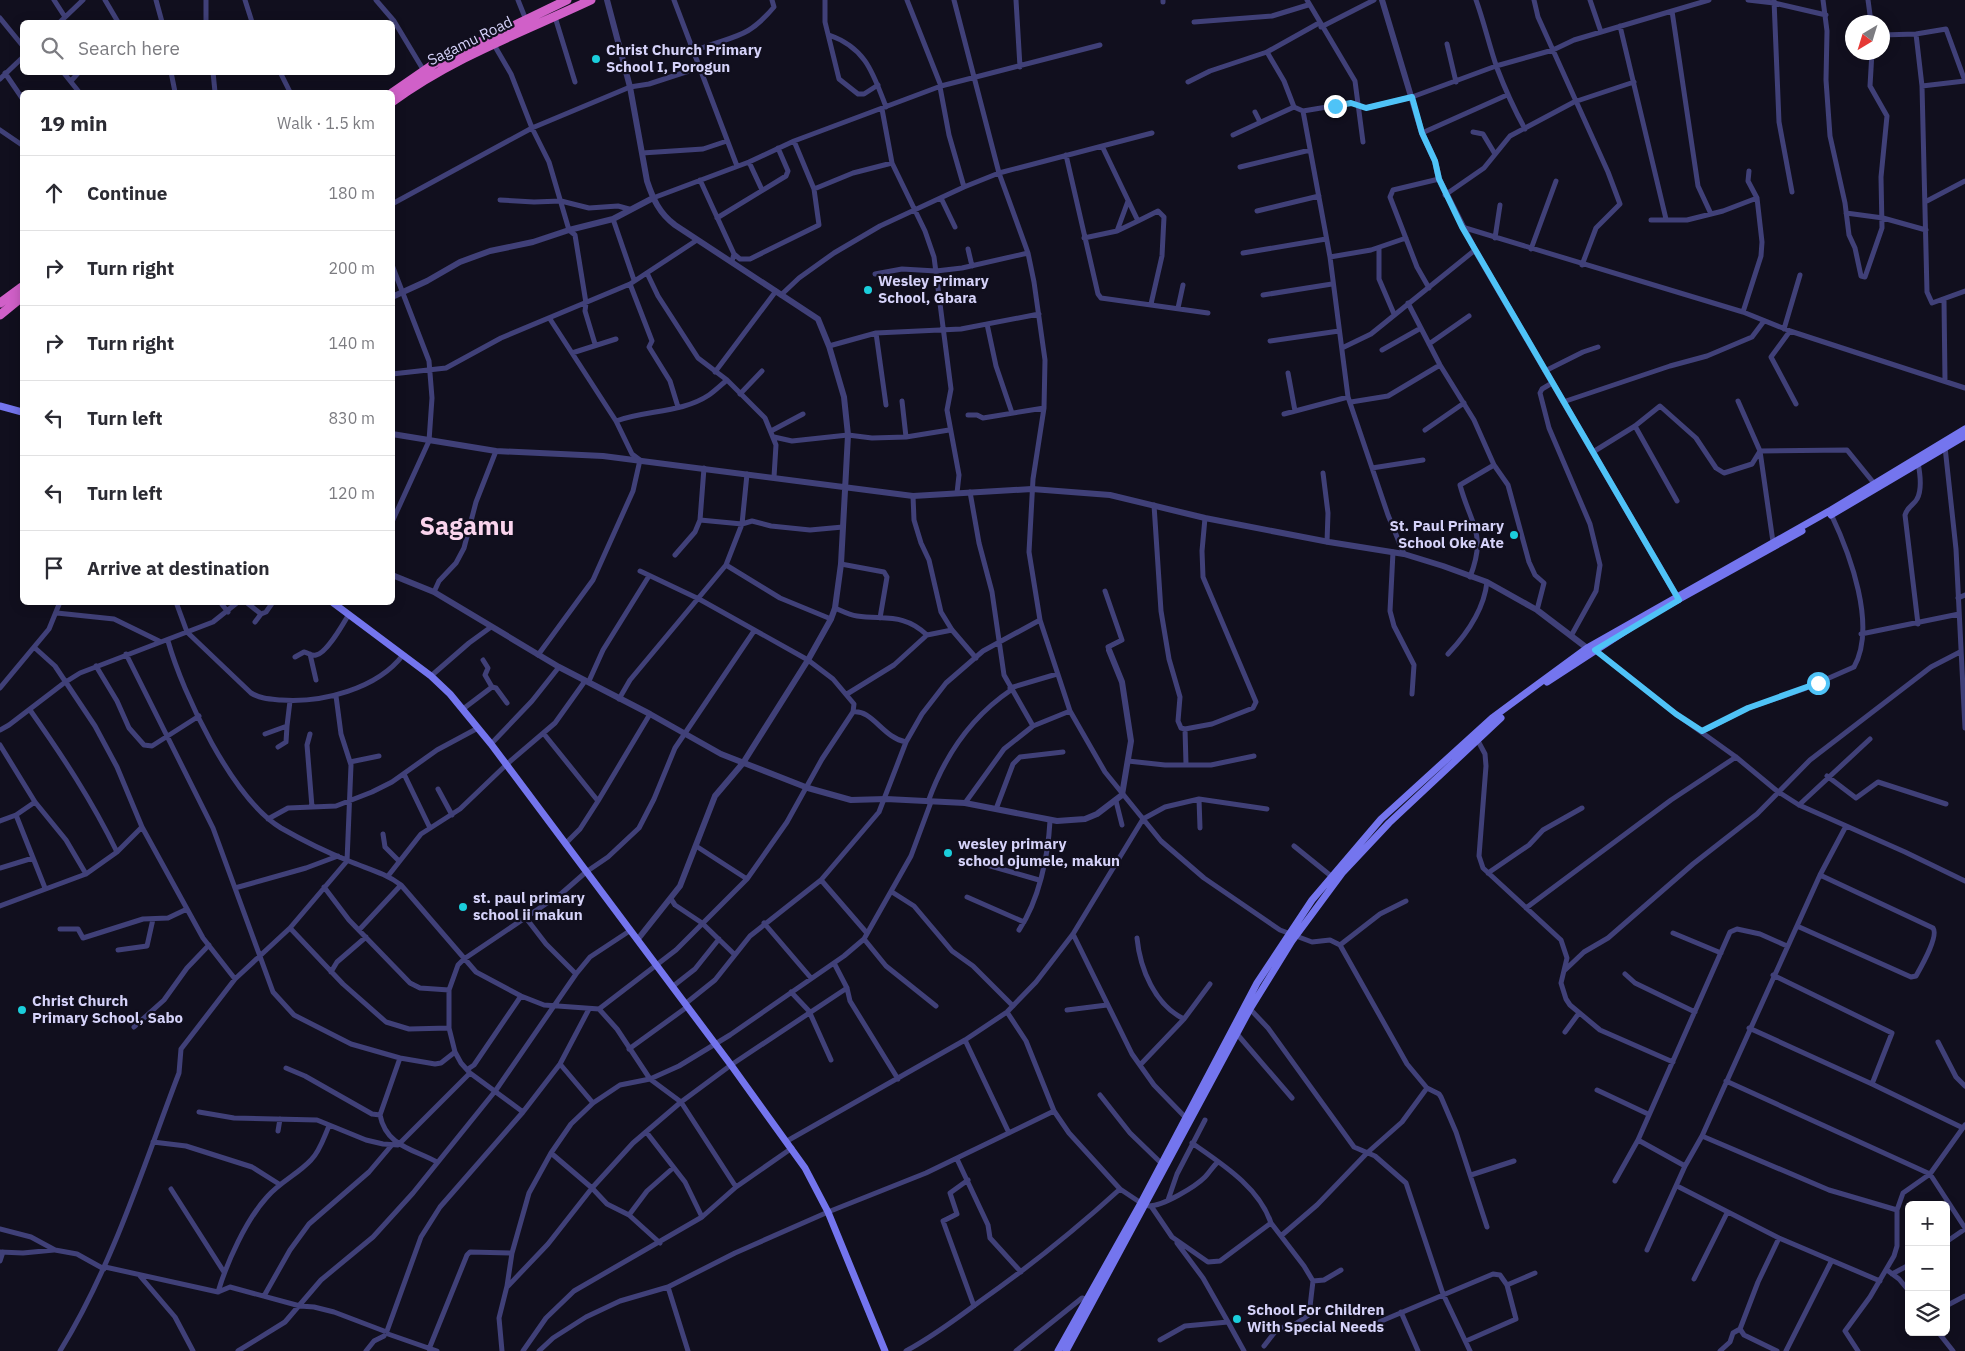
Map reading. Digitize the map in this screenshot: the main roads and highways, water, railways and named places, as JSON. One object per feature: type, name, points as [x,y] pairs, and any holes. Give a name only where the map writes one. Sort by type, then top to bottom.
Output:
[{"type":"highway","name":"Sagamu Road","points":[[395,91],[462,49],[566,0]]},
{"type":"highway","name":"Sagamu Road","points":[[395,100],[430,75],[494,43],[591,0]]},
{"type":"highway","points":[[0,303],[20,288]]},
{"type":"highway","points":[[0,315],[20,298]]},
{"type":"main road","points":[[0,401],[14,410]]},
{"type":"main road","points":[[0,406],[20,412]]},
{"type":"main road","points":[[1066,1351],[1250,1008],[1296,936],[1343,872],[1389,823],[1495,722],[1545,684],[1678,597],[1831,510],[1873,482],[1965,429]]},
{"type":"main road","points":[[1058,1351],[1087,1299],[1146,1205],[1161,1163],[1241,1011],[1288,934],[1331,876],[1380,819],[1492,718],[1587,648],[1831,514],[1965,436]]},
{"type":"main road","points":[[336,605],[431,676],[463,709],[492,744],[790,1144],[816,1187],[828,1212],[885,1351]]},
{"type":"place","name":"Christ Church Primary School I, Porogun","points":[[596,59]]},
{"type":"place","name":"Wesley Primary School, Gbara","points":[[868,290]]},
{"type":"place","name":"St. Paul Primary School Oke Ate","points":[[1514,535]]},
{"type":"place","name":"wesley primary school ojumele, makun","points":[[948,853]]},
{"type":"place","name":"st. paul primary school ii makun","points":[[463,907]]},
{"type":"place","name":"Christ Church Primary School, Sabo","points":[[22,1010]]},
{"type":"place","name":"School For Children With Special Needs","points":[[1237,1319]]},
{"type":"district","name":"Sagamu","points":[[467,526]]}]
